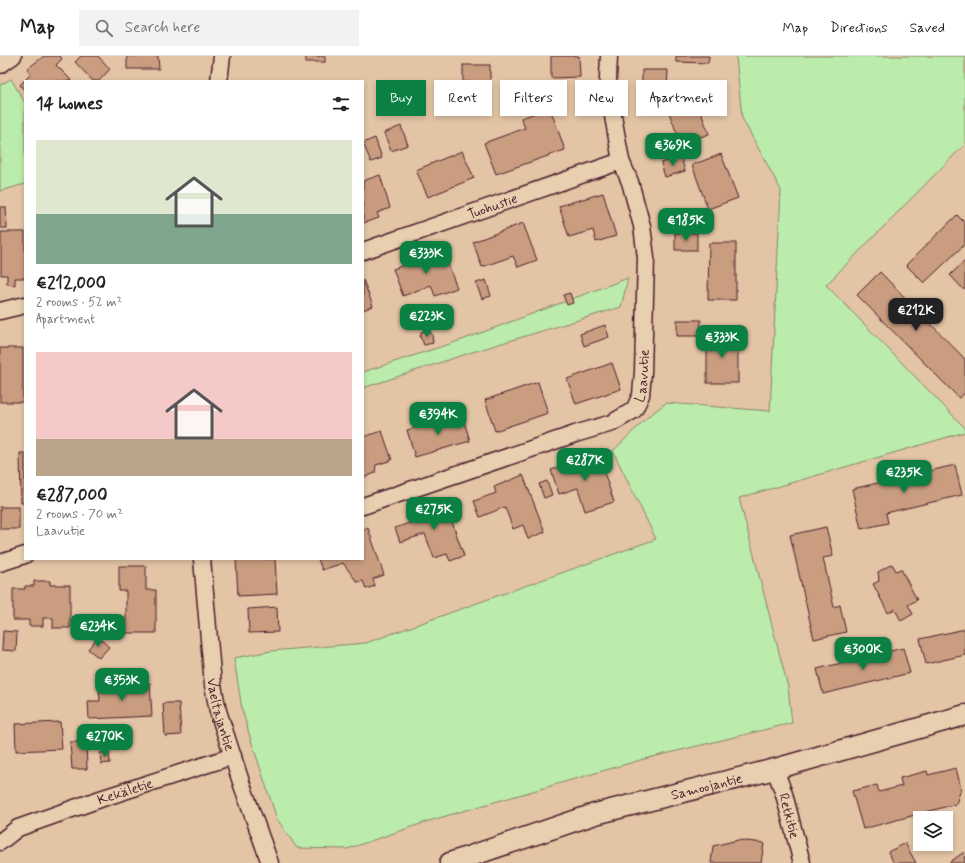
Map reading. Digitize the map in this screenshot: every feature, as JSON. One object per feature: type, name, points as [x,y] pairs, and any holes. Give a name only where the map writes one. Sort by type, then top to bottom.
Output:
[{"type":"street","points":[[0,65],[13,56]]},
{"type":"street","points":[[219,80],[222,56]]},
{"type":"street","name":"Laavutie","points":[[364,506],[612,423],[634,410],[641,395],[643,372],[646,258],[642,226],[630,182],[621,161],[610,99],[608,78],[609,56]]},
{"type":"street","name":"Tuohustie","points":[[364,251],[621,161]]},
{"type":"street","points":[[0,311],[24,305]]},
{"type":"street","points":[[0,563],[24,555]]},
{"type":"street","name":"Vaeltajantie","points":[[202,560],[213,685],[218,711],[270,863]]},
{"type":"street","name":"Samoojantie","points":[[450,863],[595,814],[775,769],[965,715]]},
{"type":"street","name":"Kekäletie","points":[[0,829],[18,828],[102,798],[233,756]]},
{"type":"street","name":"Retkitie","points":[[775,769],[784,794],[802,863]]},
{"type":"street","name":"Kekäletie","points":[[0,842],[18,828]]},
{"type":"green space","points":[[736,56],[965,56],[965,144],[826,285],[965,428],[965,432],[739,498],[788,687],[792,723],[644,759],[432,820],[347,849],[297,848],[277,819],[242,709],[234,658],[271,651],[366,643],[656,539],[613,451],[650,415],[666,403],[770,411],[781,190],[742,118]]},
{"type":"green space","points":[[11,79],[24,101],[24,184],[0,191],[0,85]]},
{"type":"green space","points":[[628,278],[621,307],[466,354],[364,388],[364,372],[462,340]]},
{"type":"building","points":[[44,56],[60,56],[62,59],[56,65],[71,80],[25,80],[31,74],[27,69]]},
{"type":"building","points":[[81,56],[98,56],[110,69],[100,80],[92,80],[75,62]]},
{"type":"building","points":[[127,56],[158,56],[159,69],[127,69]]},
{"type":"building","points":[[306,56],[325,56],[325,62],[306,62]]},
{"type":"building","points":[[551,56],[579,56],[580,77],[551,78]]},
{"type":"building","points":[[676,56],[709,56],[708,63],[676,62]]},
{"type":"building","points":[[463,65],[490,65],[490,80],[463,80]]},
{"type":"building","points":[[642,70],[668,70],[667,80],[642,80]]},
{"type":"building","points":[[24,81],[24,90],[20,85]]},
{"type":"building","points":[[527,116],[553,116],[565,150],[496,174],[484,143],[525,128],[521,118]]},
{"type":"building","points":[[670,116],[702,116],[709,134],[681,144]]},
{"type":"building","points":[[401,126],[408,145],[391,151],[384,133]]},
{"type":"building","points":[[375,138],[382,158],[371,162],[364,143]]},
{"type":"building","points":[[462,151],[474,178],[428,197],[416,170]]},
{"type":"building","points":[[721,154],[738,198],[708,209],[692,165]]},
{"type":"building","points":[[681,157],[685,171],[665,177],[661,163]]},
{"type":"building","points":[[380,175],[390,208],[377,213],[379,218],[364,223],[364,181]]},
{"type":"building","points":[[603,193],[616,236],[596,242],[593,230],[569,237],[559,206]]},
{"type":"building","points":[[0,207],[6,207],[7,228],[0,228]]},
{"type":"building","points":[[957,215],[965,223],[965,244],[924,283],[906,265]]},
{"type":"building","points":[[523,223],[537,260],[518,267],[513,256],[482,267],[473,242]]},
{"type":"building","points":[[1,232],[24,232],[24,278],[15,278],[15,285],[7,284],[7,275],[1,275]]},
{"type":"building","points":[[675,233],[697,233],[697,250],[675,250]]},
{"type":"building","points":[[709,243],[736,243],[736,300],[708,300]]},
{"type":"building","points":[[443,251],[457,288],[435,296],[431,285],[403,296],[393,269]]},
{"type":"building","points":[[965,261],[965,288],[964,290],[950,275]]},
{"type":"building","points":[[880,272],[965,359],[965,393],[959,398],[857,295]]},
{"type":"building","points":[[486,280],[491,296],[482,299],[476,283]]},
{"type":"building","points":[[364,283],[373,306],[364,310]]},
{"type":"building","points":[[570,293],[573,303],[567,305],[563,295]]},
{"type":"building","points":[[677,320],[701,320],[700,336],[677,336]]},
{"type":"building","points":[[605,325],[609,337],[584,346],[580,334]]},
{"type":"building","points":[[427,330],[432,334],[433,343],[424,345],[420,338],[421,332]]},
{"type":"building","points":[[707,335],[738,335],[738,383],[707,383]]},
{"type":"building","points":[[0,348],[23,348],[23,402],[0,402]]},
{"type":"building","points":[[612,363],[621,389],[576,404],[567,379]]},
{"type":"building","points":[[538,382],[548,413],[495,431],[485,400]]},
{"type":"building","points":[[462,414],[470,441],[415,457],[407,430]]},
{"type":"building","points":[[382,431],[392,460],[376,465],[375,473],[364,478],[364,437]]},
{"type":"building","points":[[20,453],[24,453],[24,503],[21,503]]},
{"type":"building","points":[[598,454],[614,502],[585,511],[578,488],[559,494],[551,470]]},
{"type":"building","points":[[955,465],[962,495],[886,513],[888,523],[861,529],[852,489]]},
{"type":"building","points":[[523,475],[545,532],[528,539],[523,525],[513,529],[505,507],[480,517],[474,501],[496,493],[494,487]]},
{"type":"building","points":[[547,481],[552,495],[544,498],[539,484]]},
{"type":"building","points":[[445,502],[464,556],[450,561],[447,554],[434,558],[425,534],[400,542],[395,528],[415,521],[412,513]]},
{"type":"building","points":[[0,507],[19,507],[19,529],[0,529]]},
{"type":"building","points":[[826,527],[833,556],[823,558],[834,607],[840,605],[846,632],[814,639],[790,535]]},
{"type":"building","points":[[368,528],[384,575],[373,579],[375,586],[366,589],[363,581],[357,582],[343,563],[322,570],[318,560],[364,560],[364,530]]},
{"type":"building","points":[[236,560],[275,560],[277,594],[238,596]]},
{"type":"building","points":[[892,564],[896,571],[901,569],[917,600],[908,605],[913,614],[901,621],[895,609],[888,613],[873,584],[879,581],[878,572]]},
{"type":"building","points":[[119,566],[146,566],[146,590],[156,590],[156,633],[126,633],[126,591],[119,591]]},
{"type":"building","points":[[34,581],[50,581],[50,585],[70,585],[70,628],[53,628],[53,618],[43,618],[43,626],[29,626],[29,620],[13,620],[13,589],[25,589],[25,586],[34,586]]},
{"type":"building","points":[[277,607],[278,632],[249,633],[248,609]]},
{"type":"building","points":[[965,629],[965,655],[926,664],[920,639]]},
{"type":"building","points":[[3,631],[17,632],[16,651],[2,650]]},
{"type":"building","points":[[98,637],[109,647],[99,658],[88,649]]},
{"type":"building","points":[[903,648],[910,673],[823,694],[817,669]]},
{"type":"building","points":[[150,683],[152,716],[89,719],[88,701],[100,701],[99,686]]},
{"type":"building","points":[[163,703],[179,703],[181,735],[165,736]]},
{"type":"building","points":[[60,722],[62,749],[16,751],[15,724]]},
{"type":"building","points":[[70,742],[86,742],[87,769],[72,769]]},
{"type":"building","points":[[109,752],[110,763],[101,764],[100,753]]},
{"type":"building","points":[[956,768],[961,789],[956,804],[930,811],[913,811],[913,816],[863,829],[852,791],[877,785],[879,792],[902,786],[900,778],[927,771],[928,775]]},
{"type":"building","points":[[738,840],[764,843],[761,863],[711,863],[713,846]]},
{"type":"building","points":[[905,843],[916,863],[894,863],[888,852]]},
{"type":"building","points":[[964,852],[965,863],[950,863],[950,862]]}]
